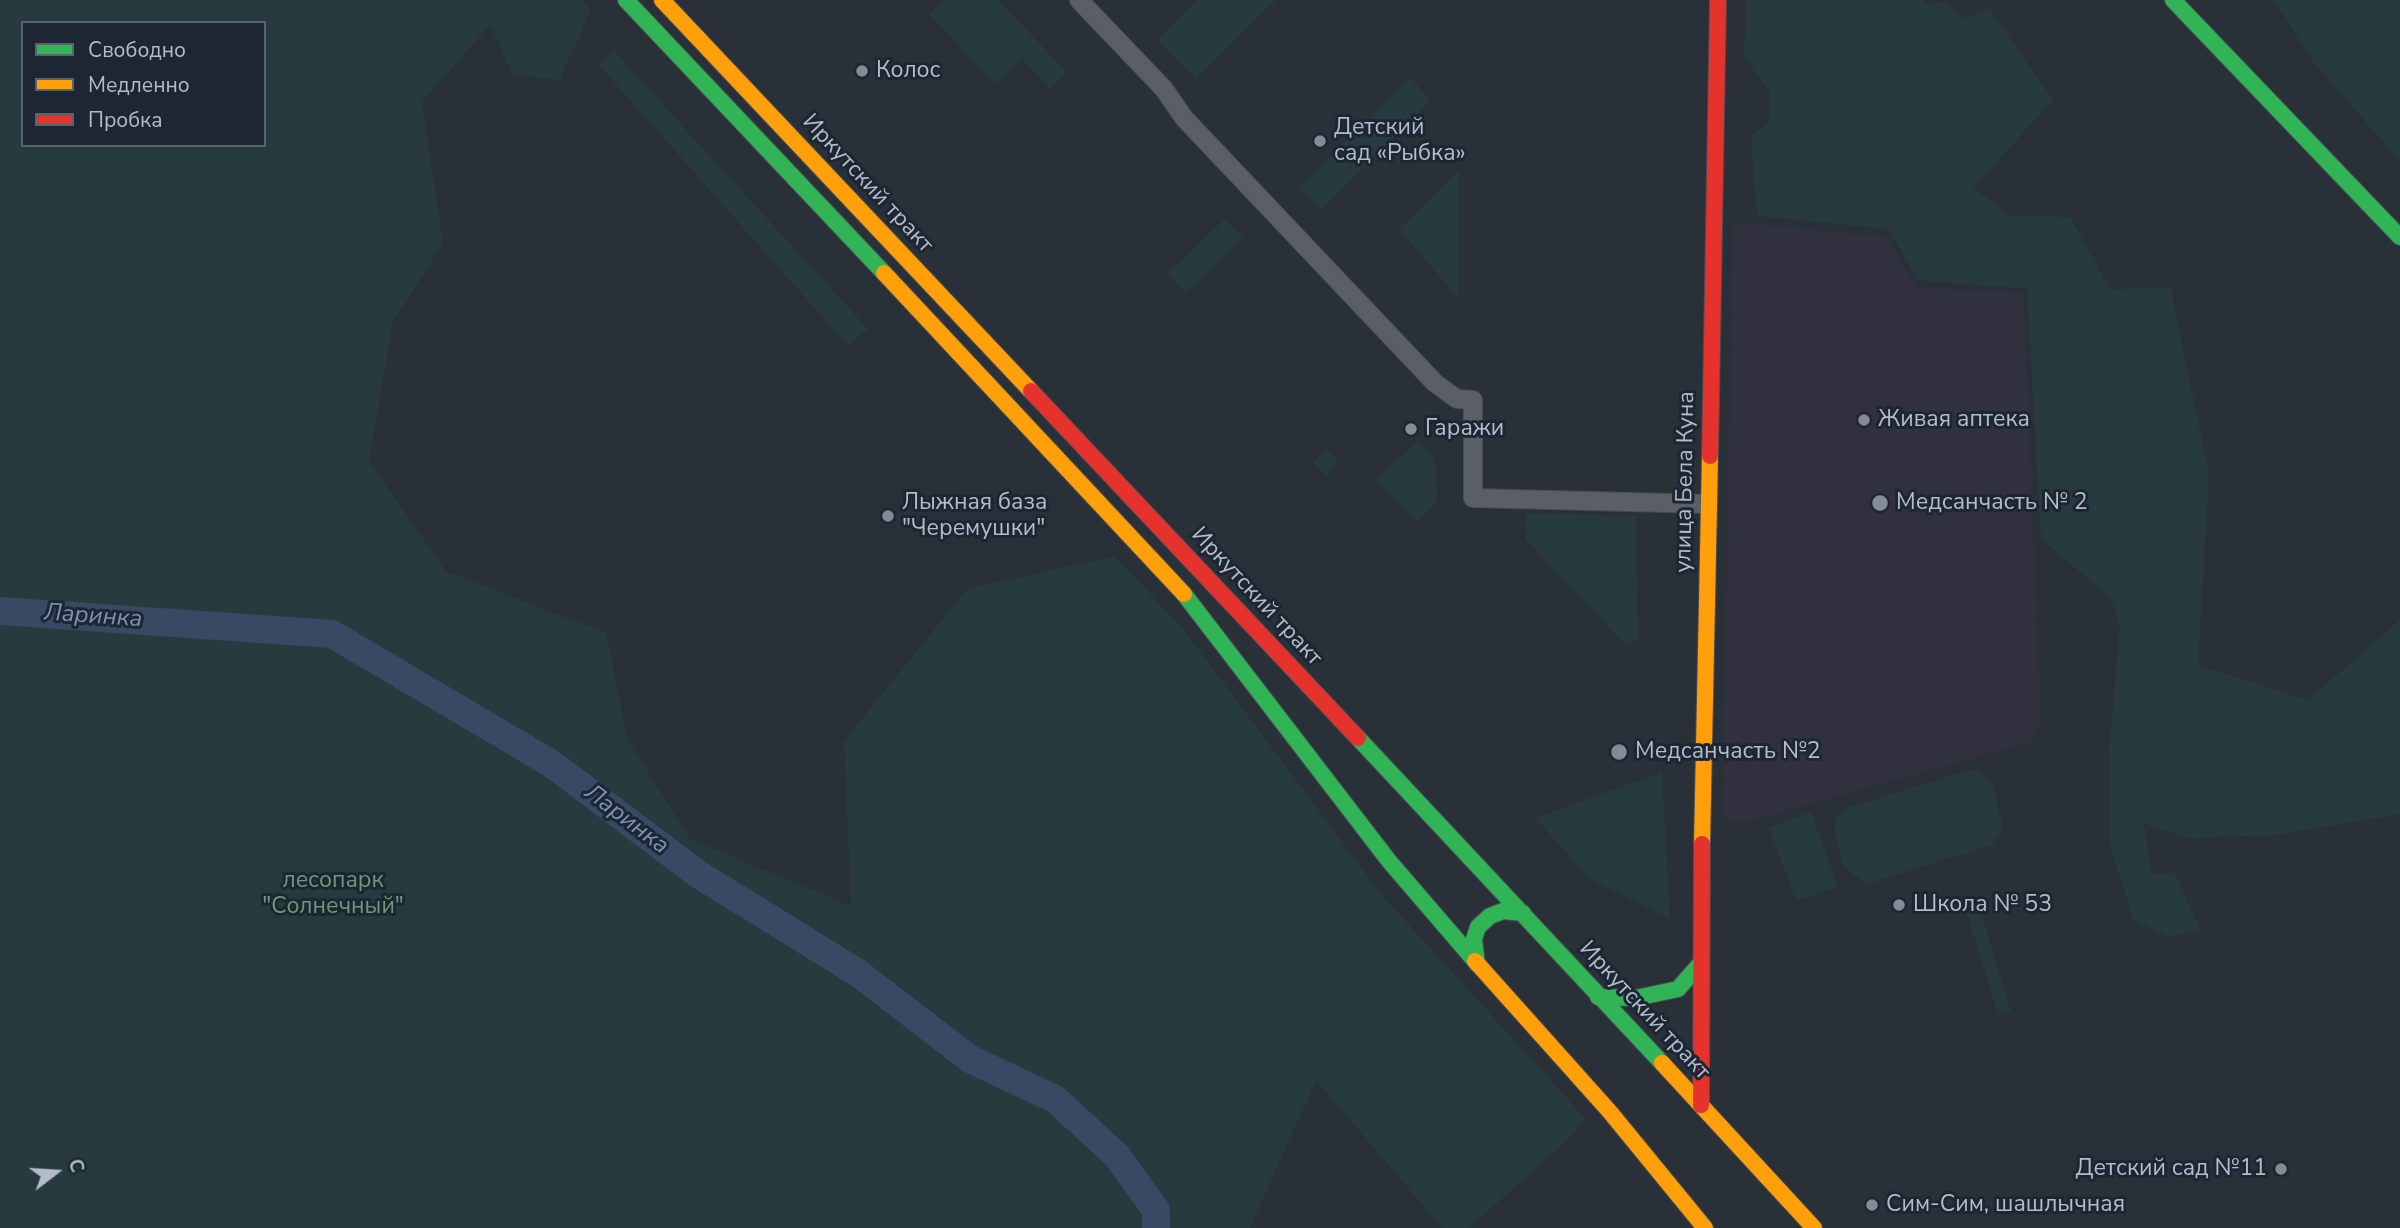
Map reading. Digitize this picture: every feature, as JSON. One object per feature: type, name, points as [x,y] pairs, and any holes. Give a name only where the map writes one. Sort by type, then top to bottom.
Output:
[{"type":"main road","points":[[626,0],[1171,577],[1332,790],[1477,964],[1610,1112],[1705,1228]]},
{"type":"main road","name":"Иркутский тракт","points":[[662,0],[1523,913],[1814,1228]]},
{"type":"main road","name":"улица Бела Куна","points":[[1701,1105],[1702,753],[1706,698],[1718,0]]},
{"type":"main road","points":[[2172,0],[2400,237]]},
{"type":"main road","points":[[1477,964],[1474,939],[1478,927],[1490,916],[1503,911],[1523,913]]},
{"type":"main road","points":[[1598,997],[1636,998],[1678,989],[1700,964]]},
{"type":"street","points":[[1079,0],[1164,89],[1184,118],[1435,383],[1457,399],[1474,401],[1473,498],[1708,504]]},
{"type":"shaded area","name":"Медсанчасть № 2","points":[[1733,222],[1886,237],[1918,288],[2024,293],[2041,727],[2028,743],[1750,821],[1722,819]]},
{"type":"green space","name":"лесопарк \"Солнечный\"","points":[[0,0],[582,0],[591,9],[560,80],[513,75],[490,25],[422,102],[443,243],[393,322],[369,461],[446,571],[606,633],[628,740],[690,839],[851,906],[844,741],[967,589],[1115,556],[1184,630],[1381,894],[1586,1119],[1564,1143],[1469,1228],[1442,1228],[1316,1080],[1250,1228],[0,1228]]},
{"type":"green space","points":[[944,0],[998,0],[1067,72],[1050,89],[1022,59],[995,84],[929,14]]},
{"type":"green space","points":[[1198,0],[1276,0],[1196,79],[1158,40]]},
{"type":"green space","points":[[1746,0],[1923,0],[1926,4],[1945,2],[1965,19],[1989,8],[2053,100],[1973,188],[2011,216],[2070,217],[2110,289],[2171,288],[2209,475],[2198,665],[2308,700],[2400,620],[2400,814],[2276,835],[2188,838],[2144,824],[2151,874],[2174,873],[2201,930],[2168,937],[2134,920],[2109,843],[2109,750],[2120,625],[2110,597],[2041,539],[2027,289],[1917,280],[1889,229],[1757,216],[1751,135],[1769,122],[1770,92],[1744,57]]},
{"type":"green space","points":[[2274,0],[2400,0],[2400,161],[2313,62]]},
{"type":"green space","points":[[614,51],[868,329],[848,346],[598,64]]},
{"type":"green space","points":[[1410,77],[1431,100],[1321,210],[1299,188]]},
{"type":"green space","points":[[1459,171],[1459,299],[1399,229]]},
{"type":"green space","points":[[1225,219],[1243,238],[1186,293],[1167,274]]},
{"type":"green space","points":[[1419,440],[1435,459],[1438,500],[1417,521],[1376,479]]},
{"type":"green space","points":[[1326,448],[1338,461],[1327,476],[1313,463]]},
{"type":"green space","points":[[1527,513],[1636,516],[1638,640],[1625,644],[1525,539]]},
{"type":"green space","points":[[1969,770],[1978,771],[1992,782],[2003,828],[1992,845],[1867,884],[1844,867],[1834,827],[1838,816],[1847,808]]},
{"type":"green space","points":[[1662,772],[1670,918],[1590,879],[1535,818]]},
{"type":"green space","points":[[1811,812],[1838,886],[1796,901],[1769,827]]},
{"type":"green space","points":[[1980,909],[2011,1011],[1998,1015],[1967,913]]},
{"type":"waterway","name":"Ларинка","points":[[0,611],[332,634],[552,764],[698,874],[858,973],[970,1059],[1055,1099],[1117,1156],[1156,1210],[1156,1228]]},
{"type":"traffic: fast","points":[[626,0],[884,273]]},
{"type":"traffic: fast","points":[[2173,0],[2400,237]]},
{"type":"traffic: fast","points":[[1184,594],[1389,861],[1475,961]]},
{"type":"traffic: fast","points":[[1358,738],[1662,1063]]},
{"type":"traffic: fast","points":[[1477,964],[1474,939],[1478,927],[1490,916],[1503,911],[1523,913]]},
{"type":"traffic: fast","points":[[1598,997],[1636,998],[1678,989],[1700,964]]},
{"type":"traffic: slow","points":[[662,0],[1031,391]]},
{"type":"traffic: slow","points":[[884,273],[1184,594]]},
{"type":"traffic: slow","points":[[1702,844],[1710,456]]},
{"type":"traffic: slow","points":[[1475,961],[1610,1112],[1705,1228]]},
{"type":"traffic: slow","points":[[1662,1063],[1814,1228]]},
{"type":"traffic: jam","points":[[1710,456],[1718,0]]},
{"type":"traffic: jam","points":[[1031,391],[1358,738]]},
{"type":"traffic: jam","points":[[1701,1105],[1702,844]]},
{"type":"place","name":"Колос","points":[[862,71]]},
{"type":"place","name":"Детский сад «Рыбка»","points":[[1320,141]]},
{"type":"place","name":"Живая аптека","points":[[1864,420]]},
{"type":"place","name":"Гаражи","points":[[1411,429]]},
{"type":"place","name":"Медсанчасть № 2","points":[[1880,503]]},
{"type":"place","name":"Лыжная база \"Черемушки\"","points":[[888,516]]},
{"type":"place","name":"Медсанчасть №2","points":[[1619,752]]},
{"type":"place","name":"Школа № 53","points":[[1899,905]]},
{"type":"place","name":"Детский сад №11","points":[[2281,1169]]},
{"type":"place","name":"Сим-Сим, шашлычная","points":[[1872,1205]]}]
